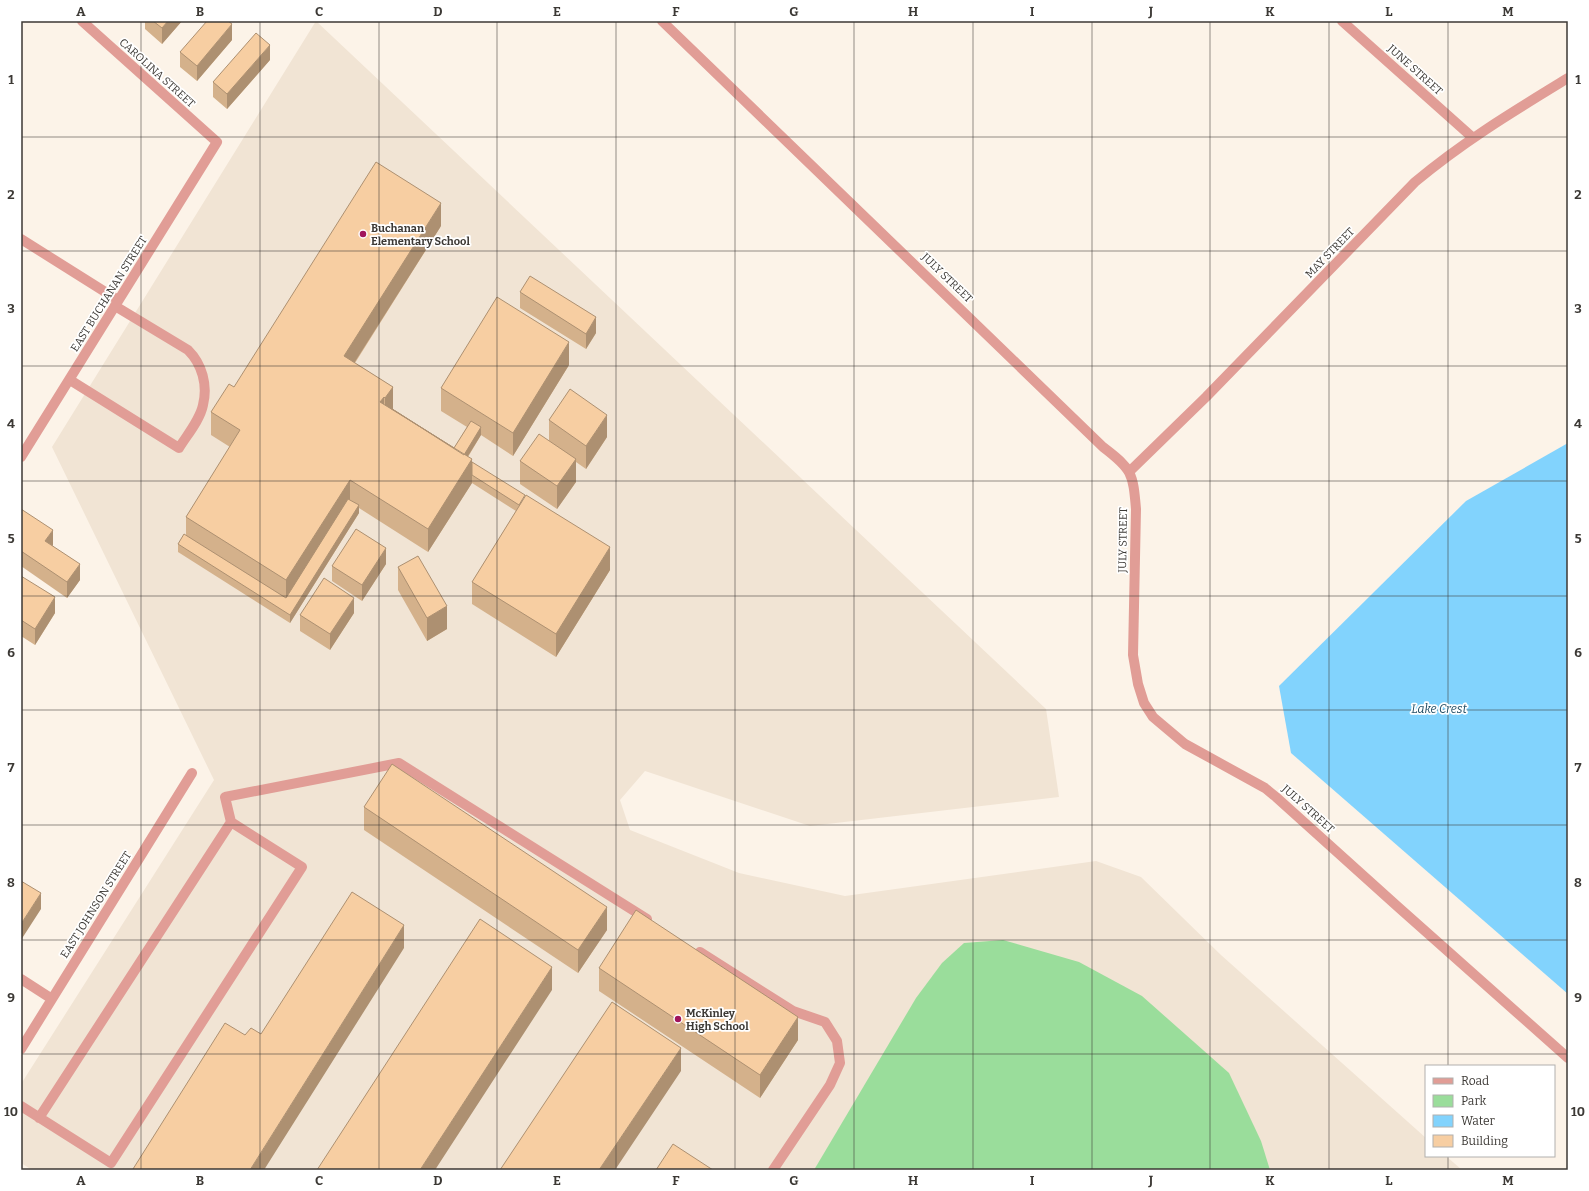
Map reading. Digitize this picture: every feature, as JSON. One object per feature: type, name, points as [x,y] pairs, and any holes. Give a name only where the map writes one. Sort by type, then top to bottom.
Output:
[{"type":"street","name":"CAROLINA STREET","points":[[82,21],[217,142]]},
{"type":"street","name":"JULY STREET","points":[[662,21],[1130,471],[1134,487],[1136,509],[1133,655],[1138,684],[1144,703],[1153,718],[1185,744],[1265,788],[1276,796],[1568,1058]]},
{"type":"street","name":"JUNE STREET","points":[[1342,21],[1472,137]]},
{"type":"street","name":"MAY STREET","points":[[1130,471],[1358,242],[1390,206],[1415,182],[1472,137],[1568,78]]},
{"type":"street","name":"EAST BUCHANAN STREET","points":[[21,457],[217,142]]},
{"type":"street","points":[[21,239],[188,350],[199,364],[205,392],[203,406],[178,448],[70,380]]},
{"type":"street","points":[[21,1106],[110,1163],[302,867],[231,822],[225,797],[399,763],[653,923]]},
{"type":"street","name":"EAST JOHNSON STREET","points":[[21,1050],[192,773]]},
{"type":"street","points":[[40,1118],[231,822]]},
{"type":"street","points":[[693,948],[793,1011],[825,1022],[837,1041],[840,1063],[830,1085],[773,1170]]},
{"type":"street","points":[[21,979],[52,999]]},
{"type":"shaded area","points":[[316,21],[1046,709],[1059,797],[810,826],[645,771],[620,800],[630,830],[739,873],[845,896],[1096,861],[1141,877],[1221,955],[1425,1137],[1425,1157],[1447,1157],[1462,1170],[32,1170],[21,1163],[21,1084],[214,780],[52,447]]},
{"type":"green space","points":[[1003,940],[1079,962],[1142,996],[1229,1073],[1261,1141],[1270,1170],[814,1170],[916,998],[942,963],[964,943]]},
{"type":"water","name":"Lake Crest","points":[[1568,443],[1568,994],[1291,753],[1279,686],[1466,501]]},
{"type":"building","points":[[153,21],[168,21],[162,28]]},
{"type":"building","points":[[207,21],[228,21],[232,24],[197,66],[180,52]]},
{"type":"building","points":[[256,33],[270,45],[227,94],[213,82]]},
{"type":"building","points":[[376,162],[441,203],[344,356],[393,387],[380,402],[472,459],[428,529],[350,480],[286,580],[186,517],[240,430],[211,412],[229,384],[234,387]]},
{"type":"building","points":[[530,276],[596,317],[586,334],[520,292]]},
{"type":"building","points":[[497,297],[569,342],[513,433],[441,388]]},
{"type":"building","points":[[570,389],[607,415],[586,446],[549,420]]},
{"type":"building","points":[[389,407],[454,448],[471,421],[481,427],[464,455]]},
{"type":"building","points":[[539,434],[576,459],[557,486],[520,461]]},
{"type":"building","points":[[472,462],[525,495],[519,505],[472,475]]},
{"type":"building","points":[[526,495],[610,547],[556,634],[472,582]]},
{"type":"building","points":[[348,499],[359,505],[290,615],[178,544],[184,534],[286,598]]},
{"type":"building","points":[[21,509],[53,530],[45,541],[80,564],[67,582],[21,551]]},
{"type":"building","points":[[356,529],[386,548],[362,585],[332,566]]},
{"type":"building","points":[[418,556],[447,606],[427,618],[398,567]]},
{"type":"building","points":[[21,576],[55,597],[35,629],[21,620]]},
{"type":"building","points":[[324,578],[354,598],[330,634],[300,615]]},
{"type":"building","points":[[392,764],[607,907],[578,950],[364,807]]},
{"type":"building","points":[[21,881],[41,893],[21,924]]},
{"type":"building","points":[[352,892],[404,925],[250,1170],[133,1169],[225,1023],[245,1035],[251,1028],[261,1034]]},
{"type":"building","points":[[636,910],[798,1017],[760,1075],[599,968]]},
{"type":"building","points":[[480,919],[552,967],[420,1170],[317,1170]]},
{"type":"building","points":[[612,1002],[681,1048],[599,1170],[500,1170]]},
{"type":"building","points":[[673,1144],[713,1170],[656,1170]]},
{"type":"place","name":"Buchanan Elementary School","points":[[363,234]]},
{"type":"place","name":"McKinley High School","points":[[678,1019]]}]
